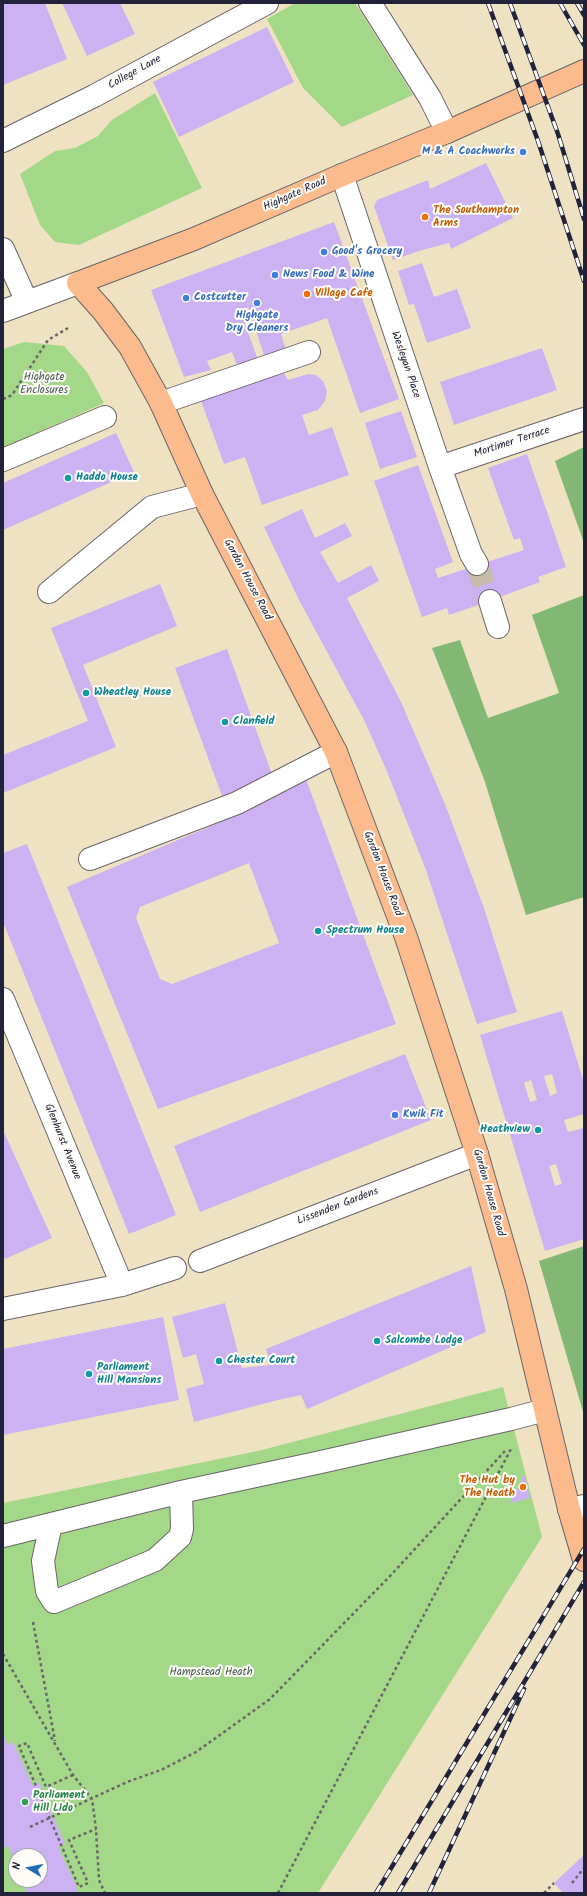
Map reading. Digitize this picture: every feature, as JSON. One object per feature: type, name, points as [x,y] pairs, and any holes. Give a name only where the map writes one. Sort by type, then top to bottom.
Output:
[{"type":"main road","name":"Highgate Road","points":[[78,283],[194,239],[342,175],[447,132],[575,75]]},
{"type":"main road","name":"Gordon House Road","points":[[78,283],[103,311],[130,347],[161,403],[202,494],[336,752],[406,937],[477,1154],[516,1289],[548,1420],[576,1507],[584,1560]]},
{"type":"street","name":"College Lane","points":[[3,141],[94,96],[267,3]]},
{"type":"street","points":[[370,3],[430,98],[447,132]]},
{"type":"street","name":"Wesleyan Place","points":[[342,175],[440,467],[474,559]]},
{"type":"street","points":[[3,249],[26,302]]},
{"type":"street","name":"Highgate Road","points":[[3,311],[78,283]]},
{"type":"street","points":[[161,403],[309,352]]},
{"type":"street","points":[[3,460],[104,417]]},
{"type":"street","name":"Mortimer Terrace","points":[[440,467],[584,419]]},
{"type":"street","points":[[49,592],[152,507],[202,494]]},
{"type":"street","points":[[490,601],[498,627]]},
{"type":"street","points":[[90,859],[237,803],[336,752]]},
{"type":"street","name":"Glenhurst Avenue","points":[[3,999],[122,1285]]},
{"type":"street","name":"Lissenden Gardens","points":[[200,1261],[477,1154]]},
{"type":"street","points":[[3,1309],[122,1285],[175,1268]]},
{"type":"street","points":[[3,1536],[181,1492],[336,1459],[511,1419],[548,1420]]},
{"type":"street","points":[[51,1524],[44,1561],[47,1592],[54,1602],[155,1560],[180,1537],[182,1529],[181,1492]]},
{"type":"path","points":[[3,399],[12,395],[48,340],[68,328]]},
{"type":"path","points":[[30,1827],[127,1782],[161,1770],[196,1752],[270,1699],[391,1575],[517,1437],[548,1420]]},
{"type":"path","points":[[278,1893],[517,1437]]},
{"type":"path","points":[[54,1602],[39,1612],[32,1620],[56,1745]]},
{"type":"path","points":[[3,1654],[73,1775],[92,1799],[96,1828],[99,1880],[104,1893]]},
{"type":"path","points":[[73,1775],[46,1787],[27,1742],[19,1746],[80,1886],[88,1883],[69,1840],[96,1828]]},
{"type":"path","points":[[572,1883],[584,1868]]},
{"type":"path","points":[[544,1893],[554,1882]]},
{"type":"green space","points":[[295,3],[355,3],[413,95],[342,127],[303,88],[267,19]]},
{"type":"green space","points":[[155,93],[202,188],[79,245],[55,242],[40,225],[20,174],[55,151],[75,148],[98,136],[112,120]]},
{"type":"green space","name":"Highgate Enclosures","points":[[24,342],[64,346],[87,372],[104,403],[3,448],[3,349]]},
{"type":"green space","points":[[584,447],[584,543],[555,461]]},
{"type":"green space","points":[[584,595],[584,897],[526,915],[484,779],[432,648],[460,640],[488,718],[559,693],[532,615]]},
{"type":"green space","points":[[584,1246],[584,1415],[539,1261]]},
{"type":"green space","name":"Hampstead Heath","points":[[503,1387],[542,1537],[318,1893],[3,1893],[3,1503],[258,1451]]},
{"type":"building","points":[[3,3],[45,3],[67,59],[3,85]]},
{"type":"building","points":[[62,3],[120,3],[135,34],[87,56]]},
{"type":"building","points":[[267,27],[294,82],[179,137],[153,82]]},
{"type":"building","points":[[486,163],[513,218],[451,249],[449,243],[393,260],[374,206],[377,200],[428,180],[430,189]]},
{"type":"building","points":[[334,222],[399,399],[360,413],[327,318],[281,334],[286,350],[265,358],[248,307],[240,310],[258,360],[238,368],[232,352],[207,361],[211,370],[184,377],[151,290]]},
{"type":"building","points":[[422,263],[434,297],[457,289],[471,328],[427,343],[414,304],[409,305],[398,271]]},
{"type":"building","points":[[542,348],[557,390],[454,425],[440,382]]},
{"type":"building","points":[[281,369],[288,380],[308,374],[316,375],[323,381],[327,391],[325,401],[318,410],[302,415],[309,435],[332,427],[349,475],[262,505],[245,457],[224,464],[200,398]]},
{"type":"building","points":[[401,411],[417,457],[380,469],[365,423]]},
{"type":"building","name":"Haddo House","points":[[116,433],[134,472],[3,530],[3,483]]},
{"type":"building","points":[[527,454],[566,567],[538,577],[540,582],[481,604],[449,615],[447,608],[422,617],[374,481],[418,465],[453,562],[435,569],[438,578],[524,550],[520,538],[514,540],[488,468]]},
{"type":"building","points":[[302,509],[315,538],[345,523],[352,536],[320,552],[338,583],[371,565],[379,581],[347,598],[401,702],[445,804],[484,908],[517,1012],[477,1024],[426,870],[386,769],[364,720],[299,600],[264,527]]},
{"type":"building","name":"Wheatley House","points":[[160,584],[177,626],[83,665],[116,747],[3,793],[3,755],[88,721],[51,628]]},
{"type":"building","name":"Clanfield","points":[[227,649],[273,777],[222,796],[175,668]]},
{"type":"building","name":"Spectrum House","points":[[303,771],[396,1024],[158,1109],[67,887],[237,815]],"holes":[[[249,863],[279,943],[172,984],[160,979],[136,918],[140,907]]]},
{"type":"building","points":[[27,844],[176,1215],[129,1234],[3,922],[3,853]]},
{"type":"building","name":"Heathview","points":[[562,1011],[584,1083],[584,1114],[564,1120],[568,1132],[584,1128],[584,1239],[545,1251],[480,1035]],"holes":[[[552,1074],[557,1093],[550,1096],[544,1076]],[[531,1080],[537,1100],[530,1102],[524,1083]],[[556,1164],[562,1184],[555,1186],[549,1166]]]},
{"type":"building","points":[[405,1054],[431,1120],[200,1212],[174,1146]]},
{"type":"building","points":[[3,1130],[52,1238],[5,1259],[3,1254]]},
{"type":"building","name":"Salcombe Lodge","points":[[471,1266],[486,1332],[307,1409],[301,1395],[194,1422],[186,1389],[204,1384],[196,1354],[183,1358],[172,1317],[225,1303],[242,1368],[270,1365],[266,1349]]},
{"type":"building","name":"Parliament Hill Mansions","points":[[163,1317],[179,1400],[3,1435],[3,1349]]},
{"type":"building","name":"The Hut by The Heath","points":[[525,1475],[530,1498],[510,1503],[523,1476]]},
{"type":"building","name":"Parliament Hill Lido","points":[[3,1734],[8,1745],[13,1742],[33,1786],[39,1782],[65,1844],[58,1847],[78,1890],[73,1893],[27,1893],[25,1888],[48,1888],[48,1848],[9,1848],[8,1846],[3,1848]]},
{"type":"building","points":[[584,1855],[584,1893],[563,1893],[554,1883]]},
{"type":"tunnel","points":[[477,564],[490,601]]},
{"type":"railway","points":[[488,3],[538,141],[584,281]]},
{"type":"railway","points":[[510,3],[558,134],[584,219]]},
{"type":"railway","points":[[560,3],[584,45]]},
{"type":"railway","points":[[577,3],[584,15]]},
{"type":"railway","points":[[376,1893],[584,1549]]},
{"type":"railway","points":[[398,1893],[584,1582]]},
{"type":"railway","points":[[429,1893],[524,1689]]},
{"type":"place","name":"M & A Coachworks","points":[[523,152]]},
{"type":"place","name":"The Southampton Arms","points":[[425,217]]},
{"type":"place","name":"Good's Grocery","points":[[324,252]]},
{"type":"place","name":"News Food & Wine","points":[[275,275]]},
{"type":"place","name":"Village Cafe","points":[[307,294]]},
{"type":"place","name":"Costcutter","points":[[186,298]]},
{"type":"place","name":"Highgate Dry Cleaners","points":[[257,303]]},
{"type":"place","name":"Haddo House","points":[[68,478]]},
{"type":"place","name":"Wheatley House","points":[[86,693]]},
{"type":"place","name":"Clanfield","points":[[225,722]]},
{"type":"place","name":"Spectrum House","points":[[318,931]]},
{"type":"place","name":"Kwik Fit","points":[[395,1115]]},
{"type":"place","name":"Heathview","points":[[538,1130]]},
{"type":"place","name":"Salcombe Lodge","points":[[377,1341]]},
{"type":"place","name":"Chester Court","points":[[219,1361]]},
{"type":"place","name":"Parliament Hill Mansions","points":[[89,1374]]},
{"type":"place","name":"The Hut by The Heath","points":[[523,1487]]},
{"type":"place","name":"Parliament Hill Lido","points":[[25,1802]]}]
